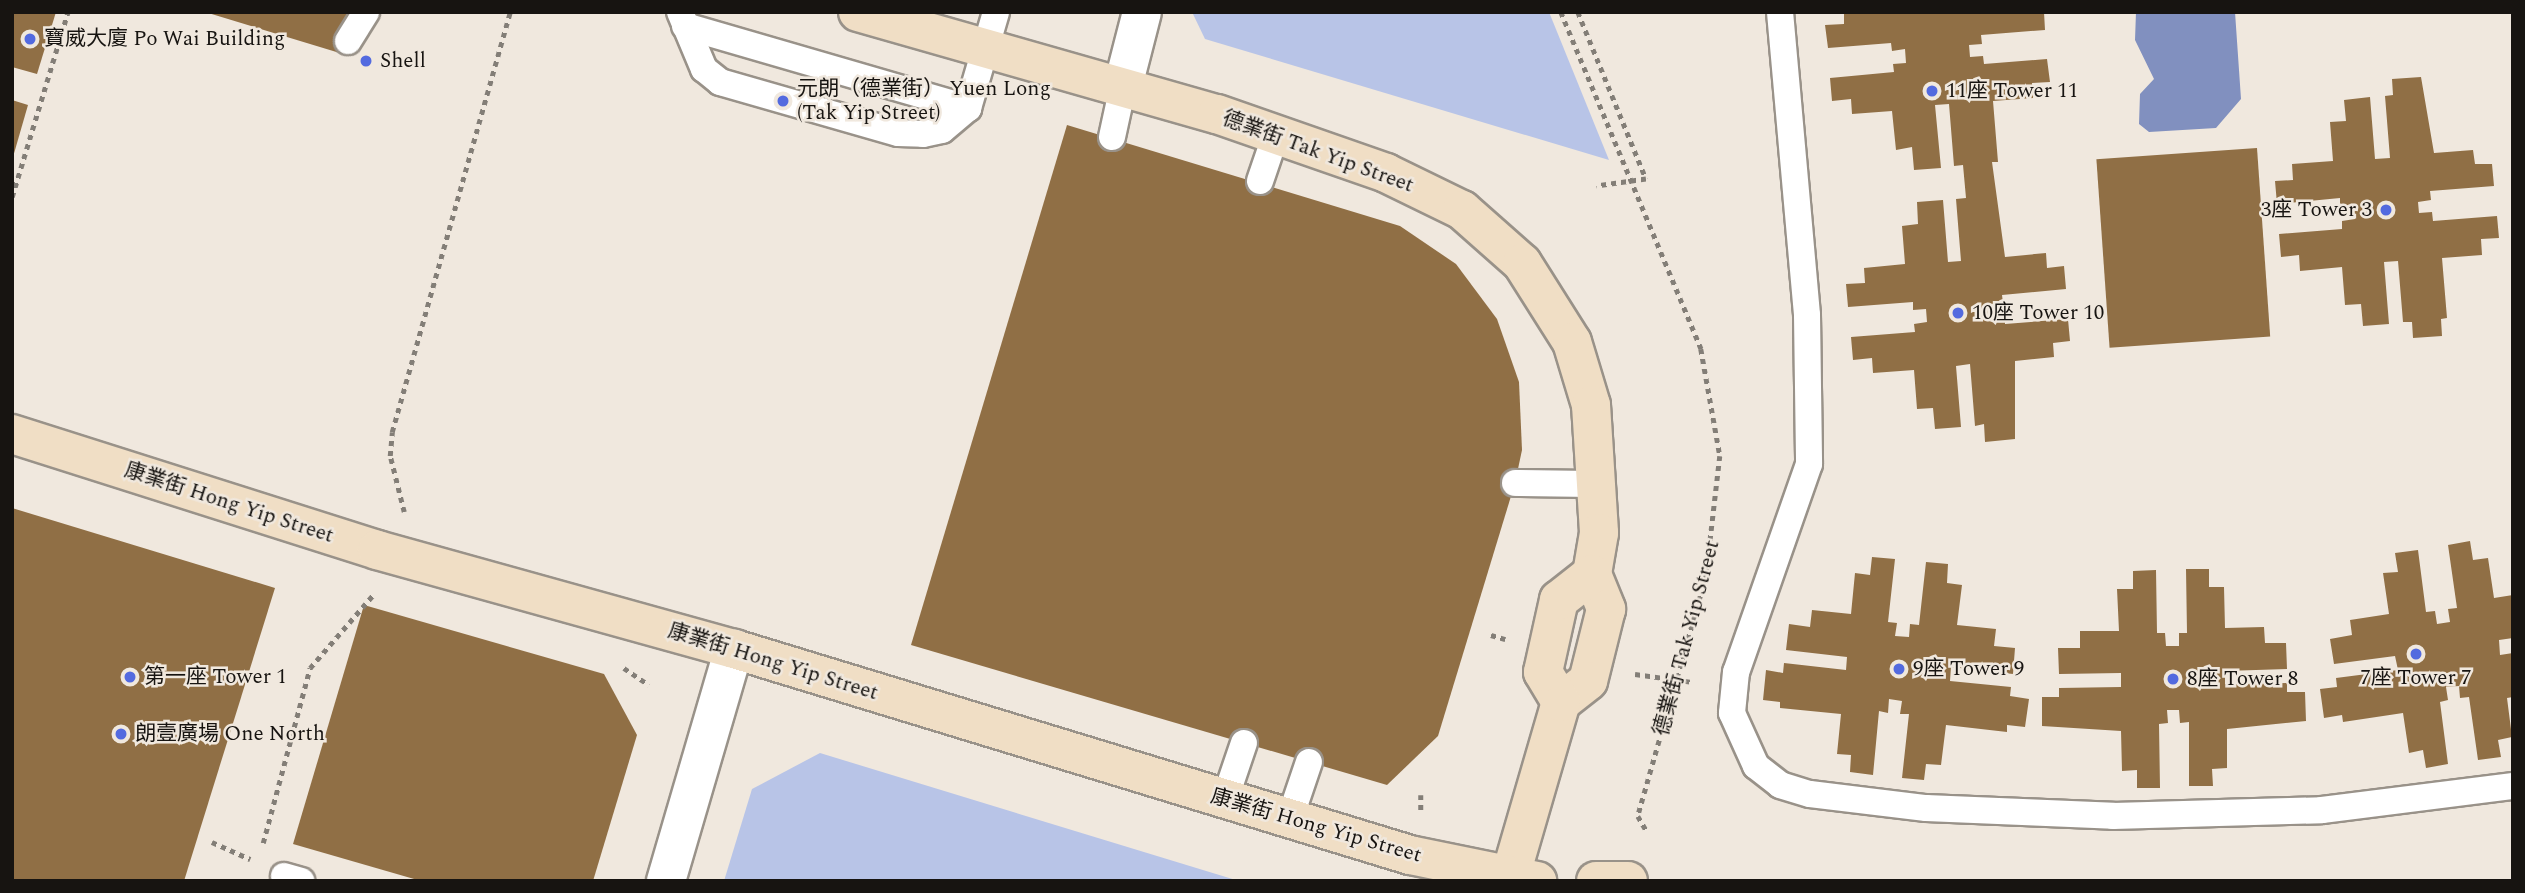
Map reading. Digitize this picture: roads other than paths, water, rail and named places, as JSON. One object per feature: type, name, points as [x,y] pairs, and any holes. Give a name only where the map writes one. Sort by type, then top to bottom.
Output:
[{"type":"street","name":"德業街 Tak Yip Street","points":[[858,12],[985,50],[1122,86],[1276,134],[1387,173],[1462,210],[1522,263],[1572,342],[1591,405],[1599,533],[1592,574],[1559,600],[1543,672],[1561,702],[1519,879]]},
{"type":"street","points":[[1122,86],[1142,12]]},
{"type":"street","name":"康業街 Hong Yip Street","points":[[12,434],[376,550],[734,649],[1410,855],[1519,879]]},
{"type":"street","points":[[666,881],[734,649]]},
{"type":"street","points":[[1597,881],[1628,881]]},
{"type":"lane","points":[[348,41],[366,12]]},
{"type":"lane","points":[[683,19],[704,69],[754,93],[898,133],[942,130],[968,108],[996,12]]},
{"type":"lane","points":[[1780,12],[1807,315],[1809,464],[1736,672],[1732,713],[1756,766],[1780,785],[1810,794],[1926,808],[2113,816],[2322,810],[2513,786]]},
{"type":"lane","points":[[683,19],[968,108]]},
{"type":"lane","points":[[1112,137],[1122,86]]},
{"type":"lane","points":[[1260,181],[1276,134]]},
{"type":"lane","points":[[1515,482],[1597,484]]},
{"type":"lane","points":[[1224,799],[1244,743]]},
{"type":"lane","points":[[1290,818],[1309,762]]},
{"type":"place","name":"寶威大廈 Po Wai Building","points":[[30,39]]},
{"type":"place","name":"Shell","points":[[366,61]]},
{"type":"place","name":"11座 Tower 11","points":[[1932,91]]},
{"type":"place","name":"元朗（德業街） Yuen Long (Tak Yip Street)","points":[[783,101]]},
{"type":"place","name":"3座 Tower 3","points":[[2386,210]]},
{"type":"place","name":"10座 Tower 10","points":[[1958,313]]},
{"type":"place","name":"7座 Tower 7","points":[[2416,654]]},
{"type":"place","name":"9座 Tower 9","points":[[1899,669]]},
{"type":"place","name":"第一座 Tower 1","points":[[130,677]]},
{"type":"place","name":"8座 Tower 8","points":[[2173,679]]},
{"type":"place","name":"朗壹廣場 One North","points":[[121,734]]}]
